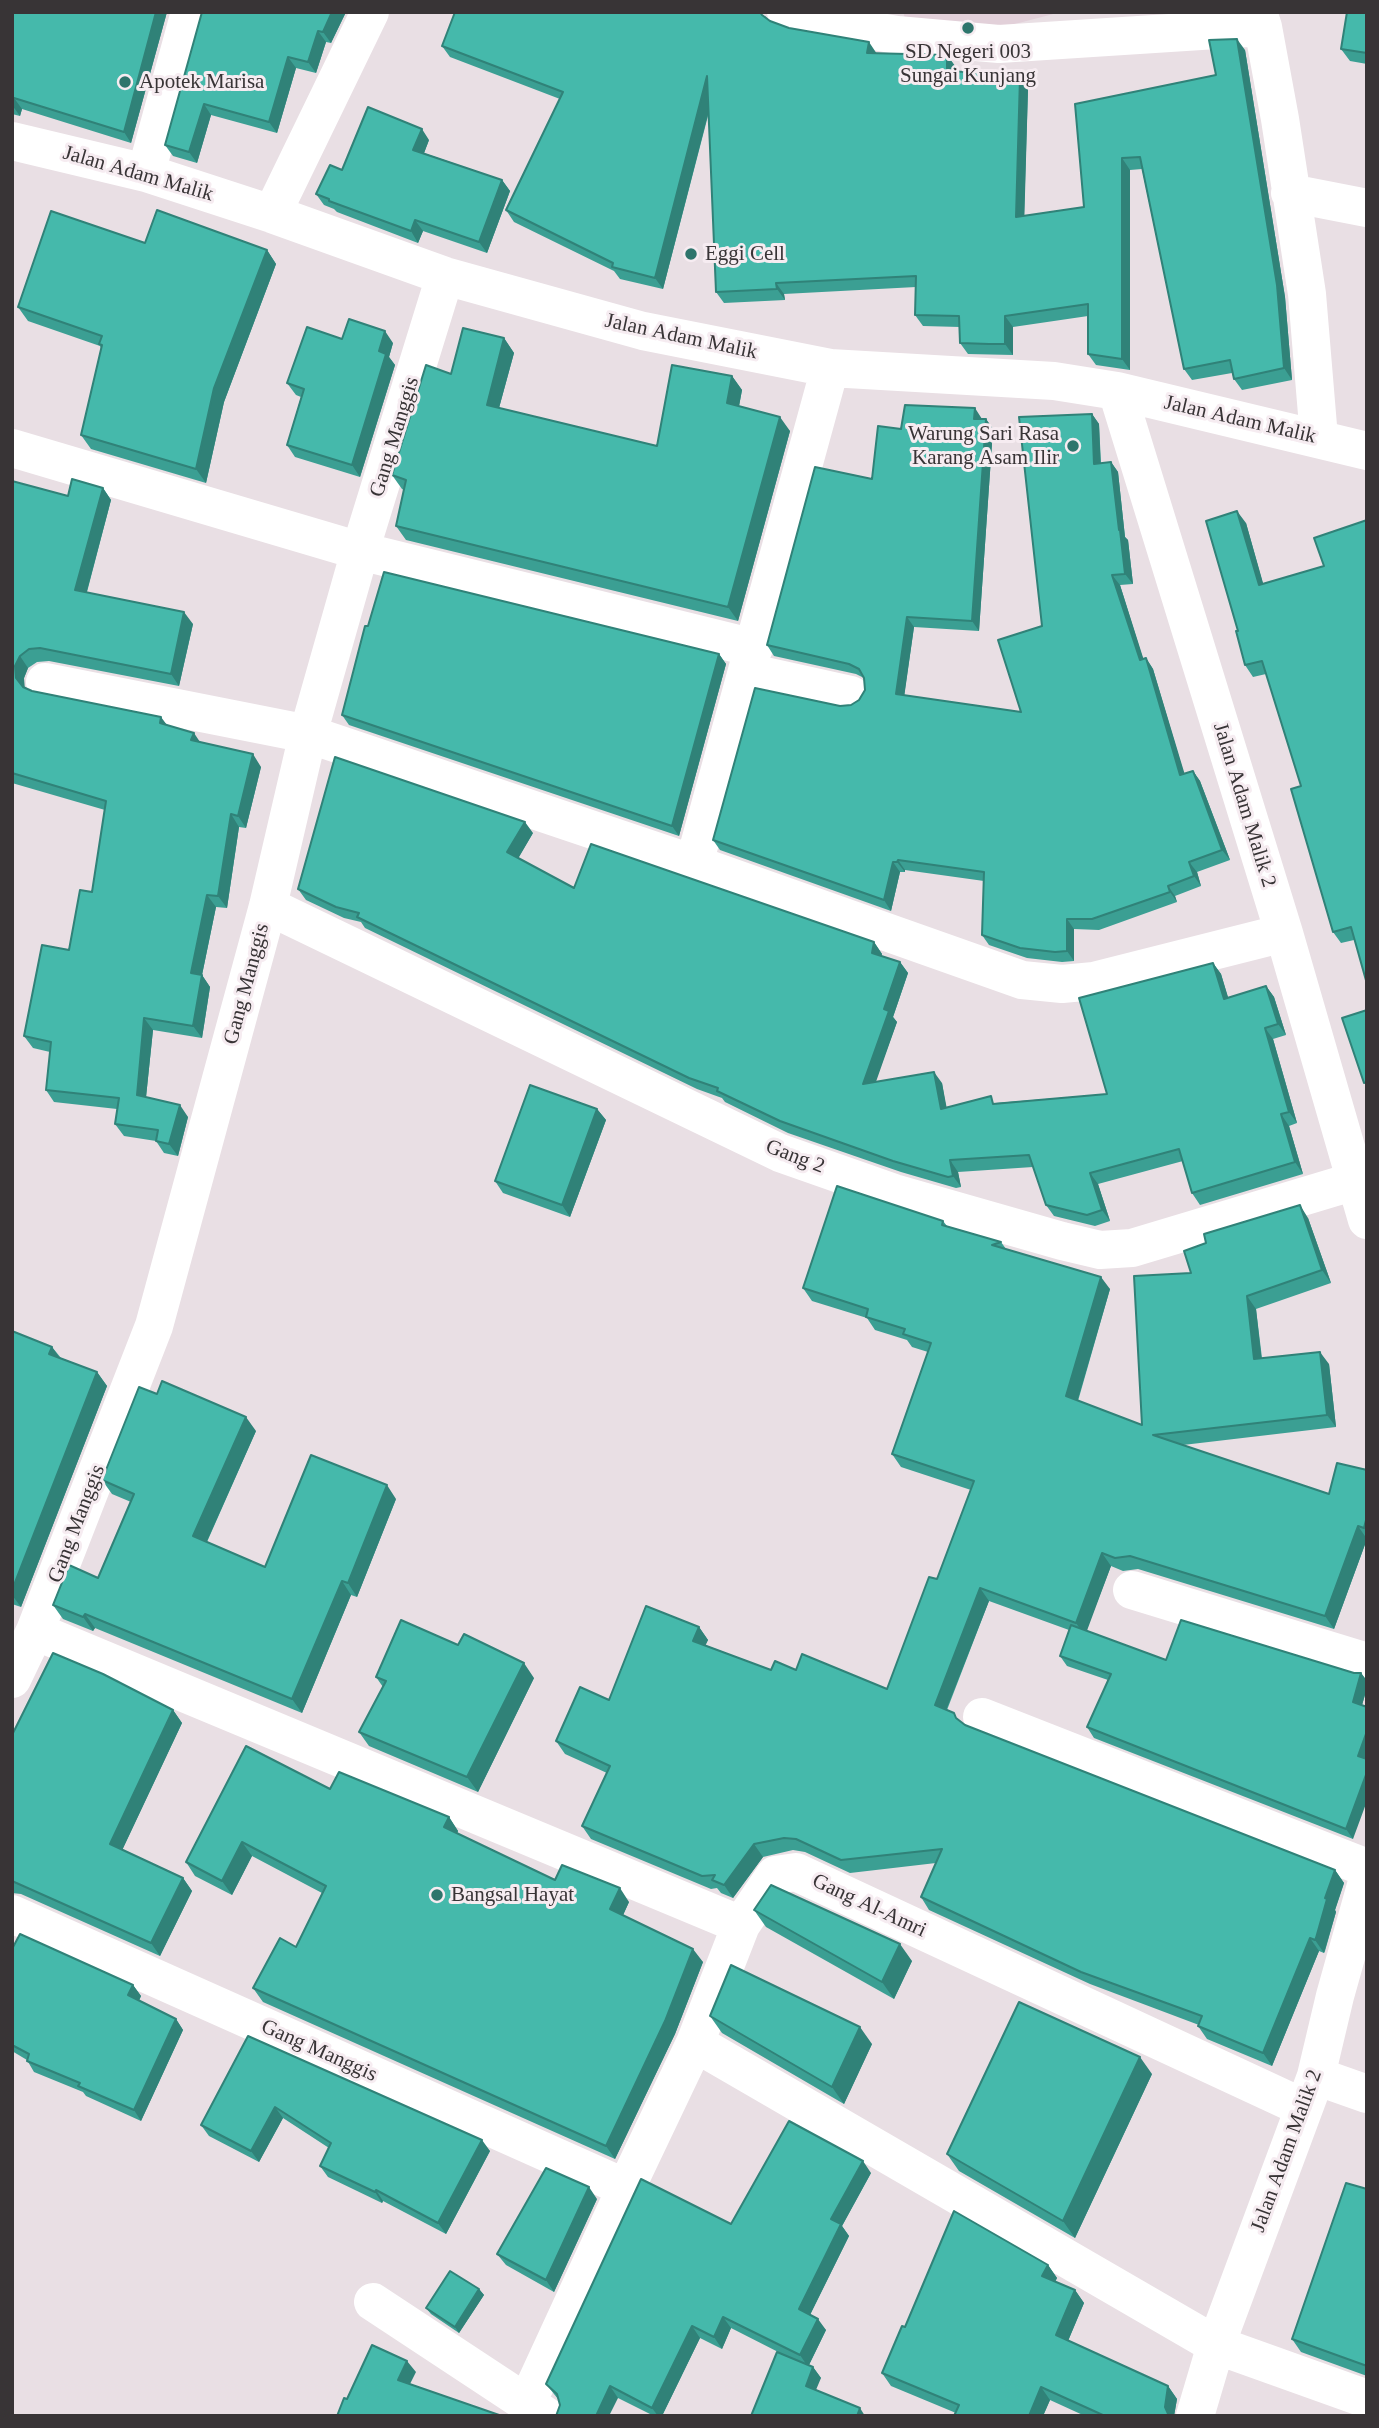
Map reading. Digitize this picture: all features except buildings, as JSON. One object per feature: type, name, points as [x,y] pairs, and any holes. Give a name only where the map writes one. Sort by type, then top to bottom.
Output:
[{"type":"street","points":[[146,173],[190,12]]},
{"type":"street","points":[[272,214],[370,12]]},
{"type":"street","points":[[786,12],[805,19],[897,35],[999,44],[1120,38],[1261,20],[1280,119],[1307,294],[1319,438]]},
{"type":"street","name":"Jalan Adam Malik","points":[[12,141],[146,173],[272,214],[445,276],[643,331],[830,368],[1054,381],[1116,391],[1367,451]]},
{"type":"street","points":[[1290,192],[1367,208]]},
{"type":"street","name":"Gang Manggis","points":[[12,1679],[35,1631],[154,1326],[268,906],[308,734],[360,551],[445,276]]},
{"type":"street","points":[[694,864],[830,368]]},
{"type":"street","name":"Jalan Adam Malik 2","points":[[1116,391],[1284,933],[1367,1220]]},
{"type":"street","points":[[12,448],[360,551],[750,660],[851,695]]},
{"type":"street","points":[[46,682],[308,734],[694,864],[1022,980],[1062,984],[1094,981],[1284,933]]},
{"type":"street","name":"Gang 2","points":[[268,906],[780,1153],[894,1193],[1062,1241],[1100,1250],[1132,1248],[1355,1181]]},
{"type":"street","points":[[1132,1590],[1367,1662]]},
{"type":"street","points":[[35,1631],[741,1925]]},
{"type":"street","points":[[982,1717],[1367,1868]]},
{"type":"street","name":"Gang Al-Amri","points":[[536,2410],[626,2188],[695,2043],[741,1925],[775,1875],[796,1872],[1310,2092],[1367,2094]]},
{"type":"street","name":"Jalan Adam Malik 2","points":[[1195,2416],[1216,2345],[1310,2092],[1367,1882]]},
{"type":"street","name":"Gang Manggis","points":[[12,1914],[626,2188]]},
{"type":"street","points":[[695,2043],[1216,2345],[1367,2399]]},
{"type":"street","points":[[373,2302],[536,2410]]},
{"type":"shaded area","name":"SD Negeri 003 Sungai Kunjang","points":[[903,12],[1061,12],[965,37],[905,18]]},
{"type":"place","name":"SD Negeri 003 Sungai Kunjang","points":[[968,28]]},
{"type":"place","name":"Apotek Marisa","points":[[125,82]]},
{"type":"place","name":"Eggi Cell","points":[[691,254]]},
{"type":"place","name":"Warung Sari Rasa Karang Asam Ilir","points":[[1073,446]]},
{"type":"place","name":"Bangsal Hayat","points":[[437,1895]]}]
